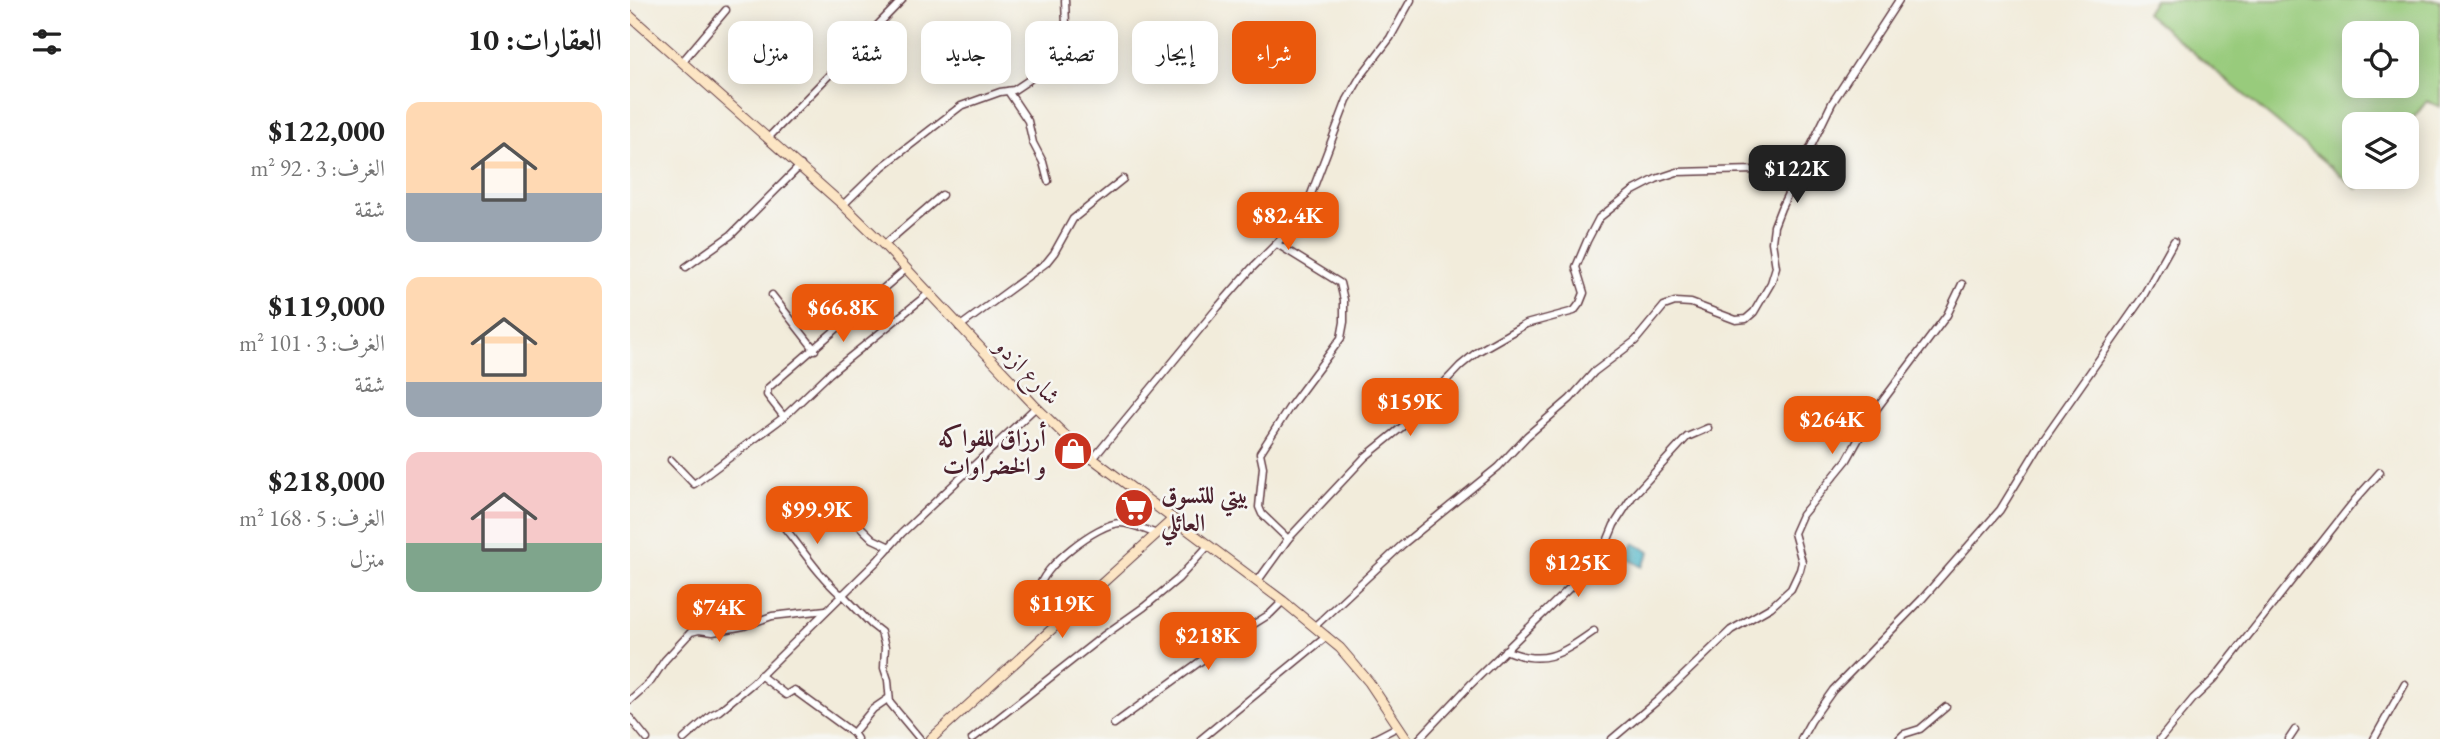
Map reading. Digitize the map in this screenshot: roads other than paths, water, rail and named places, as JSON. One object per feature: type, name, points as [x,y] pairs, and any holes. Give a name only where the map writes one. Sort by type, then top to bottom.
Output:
[{"type":"street","points":[[769,137],[902,0]]},
{"type":"street","points":[[843,205],[882,167],[961,106],[1021,87],[1044,70],[1063,46],[1065,0]]},
{"type":"street","points":[[1092,460],[1218,307],[1305,210],[1348,100],[1361,76],[1390,38],[1411,0]]},
{"type":"street","points":[[1315,626],[1402,545],[1498,467],[1527,436],[1570,399],[1594,372],[1635,341],[1664,306],[1675,302],[1691,303],[1736,320],[1746,319],[1754,312],[1772,283],[1776,267],[1772,242],[1774,226],[1804,158],[1832,103],[1899,0]]},
{"type":"street","points":[[682,62],[726,10]]},
{"type":"street","name":"شارع ازدو","points":[[630,16],[843,205],[1036,407],[1092,460],[1327,636],[1352,660],[1407,739]]},
{"type":"street","points":[[1008,92],[1028,121],[1033,143],[1043,162],[1048,181]]},
{"type":"street","points":[[1257,582],[1288,539],[1365,457],[1402,427],[1460,366],[1478,352],[1526,324],[1574,311],[1584,293],[1577,274],[1577,262],[1599,218],[1612,205],[1656,179],[1676,172],[1755,170],[1804,158]]},
{"type":"street","points":[[686,267],[732,235],[801,165]]},
{"type":"street","points":[[959,327],[1046,263],[1073,219],[1123,179]]},
{"type":"street","points":[[884,245],[942,195]]},
{"type":"street","points":[[1801,739],[1833,690],[1912,610],[1994,518],[2042,441],[2142,298],[2174,241]]},
{"type":"street","points":[[1276,244],[1333,277],[1340,283],[1344,299],[1341,338],[1289,408],[1260,453],[1263,467],[1259,507],[1262,514],[1288,539]]},
{"type":"street","points":[[784,417],[767,395],[768,388],[906,269]]},
{"type":"street","points":[[1612,739],[1657,701],[1731,630],[1771,607],[1791,589],[1800,570],[1800,553],[1794,533],[1802,514],[1847,460],[1872,415],[1947,315],[1962,284]]},
{"type":"street","points":[[671,460],[694,484],[784,417],[829,374],[928,293]]},
{"type":"street","points":[[772,295],[815,350]]},
{"type":"street","points":[[684,739],[760,676],[1036,407]]},
{"type":"street","points":[[1419,739],[1505,650],[1588,570],[1604,549],[1614,525],[1632,497],[1681,443],[1693,433],[1708,428]]},
{"type":"street","points":[[2160,739],[2193,699],[2214,679],[2380,472]]},
{"type":"street","points":[[890,547],[873,539],[834,501],[825,499],[794,513],[774,515],[809,557],[823,580],[881,632],[886,655],[884,668],[892,707],[919,739]]},
{"type":"street","points":[[931,739],[1173,519]]},
{"type":"street","points":[[1063,618],[1040,590],[1040,582],[1068,552],[1106,525],[1120,523],[1157,534]]},
{"type":"street","points":[[972,739],[1167,588],[1208,546]]},
{"type":"street","points":[[1114,724],[1227,641],[1270,614],[1283,601]]},
{"type":"street","points":[[630,700],[651,681],[665,660],[691,632],[713,632],[744,626],[772,616],[826,610]]},
{"type":"street","points":[[1505,650],[1522,658],[1536,660],[1550,657],[1594,631]]},
{"type":"street","points":[[1200,739],[1327,636]]},
{"type":"street","points":[[760,676],[786,695],[794,690],[800,693],[855,736],[873,709],[889,698]]},
{"type":"street","points":[[2374,739],[2405,684]]},
{"type":"street","points":[[1899,739],[1904,734],[1920,729],[1947,707]]},
{"type":"street","points":[[630,719],[647,739]]},
{"type":"street","points":[[1374,739],[1399,726]]},
{"type":"street","points":[[2289,739],[2295,730]]},
{"type":"water","points":[[1634,543],[1650,552],[1642,567],[1625,557]]},
{"type":"place","name":"أرزاق للفواكه و الخضراوات","points":[[1073,451]]},
{"type":"place","name":"بيتي للتسوق العائلي","points":[[1134,508]]}]
